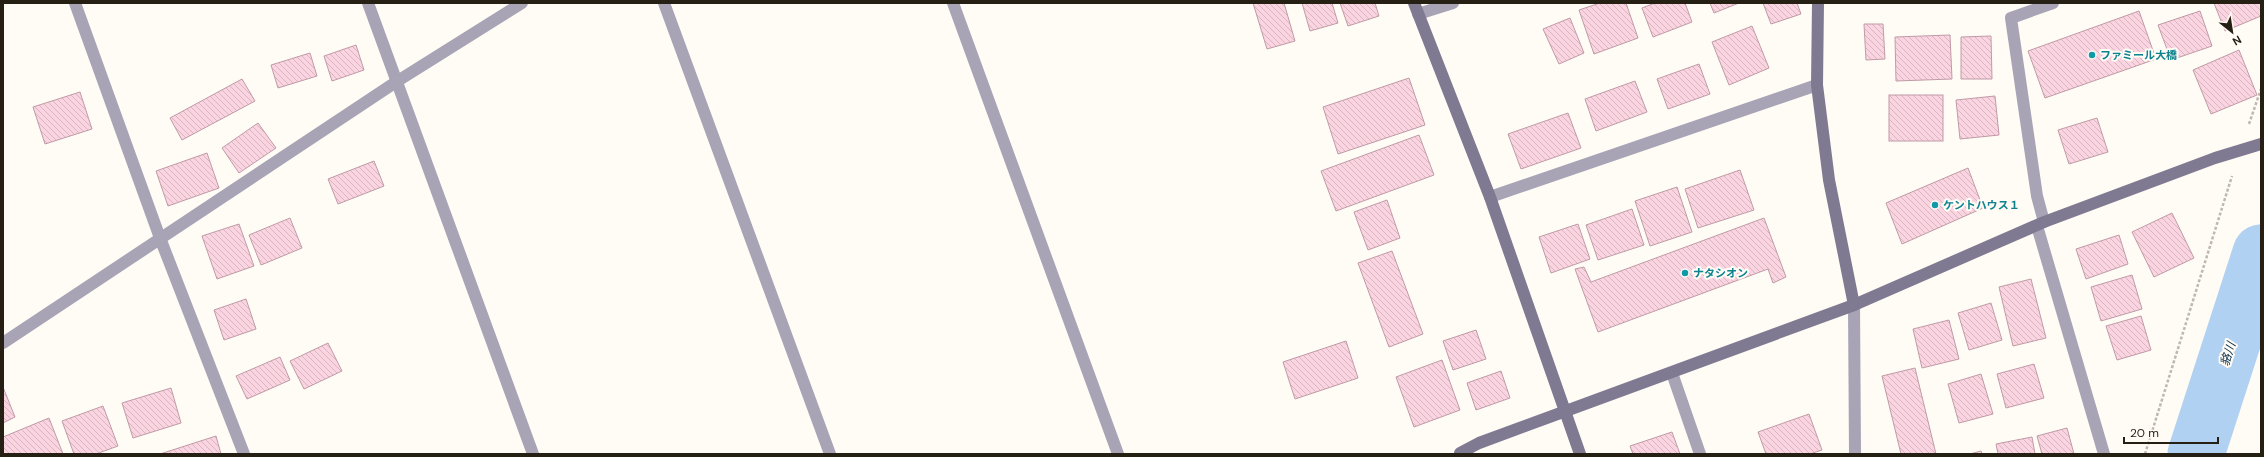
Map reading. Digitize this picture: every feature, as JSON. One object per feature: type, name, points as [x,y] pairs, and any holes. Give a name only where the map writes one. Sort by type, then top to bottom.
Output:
[{"type":"street","points":[[76,3],[160,238],[244,454]]},
{"type":"street","points":[[368,3],[533,454]]},
{"type":"street","points":[[3,344],[396,82],[522,3]]},
{"type":"street","points":[[664,3],[830,454]]},
{"type":"street","points":[[952,3],[1118,454]]},
{"type":"street","points":[[1453,3],[1416,9],[1490,197],[1580,454]]},
{"type":"street","points":[[1818,3],[1817,85],[1829,180],[1854,305],[1855,454]]},
{"type":"street","points":[[2053,3],[2012,18],[2041,224],[2104,454]]},
{"type":"street","points":[[1490,197],[1817,85]]},
{"type":"street","points":[[1459,453],[1479,443],[1854,305],[2041,224],[2241,149],[2260,144]]},
{"type":"street","points":[[1672,373],[1700,454]]},
{"type":"path","points":[[2145,454],[2261,89]]},
{"type":"building","points":[[1253,3],[1284,3],[1295,41],[1267,49]]},
{"type":"building","points":[[1302,3],[1332,3],[1338,23],[1310,31]]},
{"type":"building","points":[[1340,3],[1375,3],[1379,16],[1348,26]]},
{"type":"building","points":[[1600,3],[1626,3],[1638,38],[1594,54],[1579,10]]},
{"type":"building","points":[[1655,3],[1685,3],[1692,22],[1653,37],[1642,8]]},
{"type":"building","points":[[1710,3],[1739,3],[1714,13]]},
{"type":"building","points":[[1763,3],[1797,3],[1801,14],[1771,24]]},
{"type":"building","points":[[2214,3],[2261,3],[2261,16],[2225,31]]},
{"type":"building","name":"ファミール大橋","points":[[2139,11],[2156,59],[2045,98],[2028,51]]},
{"type":"building","points":[[2200,11],[2212,46],[2171,60],[2158,25]]},
{"type":"building","points":[[1570,18],[1584,53],[1559,64],[1543,29]]},
{"type":"building","points":[[1864,24],[1883,24],[1885,59],[1866,60]]},
{"type":"building","points":[[1752,26],[1769,68],[1729,85],[1712,42]]},
{"type":"building","points":[[1950,35],[1952,79],[1896,81],[1895,37]]},
{"type":"building","points":[[1991,36],[1992,79],[1961,79],[1961,37]]},
{"type":"building","points":[[356,45],[364,70],[332,81],[324,56]]},
{"type":"building","points":[[2239,50],[2257,95],[2211,114],[2193,70]]},
{"type":"building","points":[[310,53],[317,76],[278,88],[271,65]]},
{"type":"building","points":[[1699,64],[1710,94],[1668,109],[1657,79]]},
{"type":"building","points":[[1409,78],[1425,125],[1338,154],[1323,107]]},
{"type":"building","points":[[242,79],[255,101],[182,140],[170,118]]},
{"type":"building","points":[[1635,81],[1647,112],[1596,131],[1585,99]]},
{"type":"building","points":[[80,92],[92,129],[45,144],[33,107]]},
{"type":"building","points":[[1889,95],[1943,95],[1943,141],[1889,141]]},
{"type":"building","points":[[1995,96],[1999,135],[1960,139],[1956,100]]},
{"type":"building","points":[[1568,113],[1581,148],[1521,169],[1508,134]]},
{"type":"building","points":[[2097,118],[2108,152],[2069,164],[2058,130]]},
{"type":"building","points":[[258,123],[276,148],[239,173],[222,148]]},
{"type":"building","points":[[1419,135],[1434,175],[1336,211],[1321,171]]},
{"type":"building","points":[[207,153],[219,188],[168,206],[156,171]]},
{"type":"building","points":[[374,161],[384,186],[338,204],[328,179]]},
{"type":"building","name":"ケントハウス１","points":[[1968,168],[1983,208],[1902,244],[1886,203]]},
{"type":"building","points":[[1740,170],[1754,210],[1698,228],[1685,189]]},
{"type":"building","points":[[1677,187],[1692,232],[1650,246],[1635,201]]},
{"type":"building","points":[[1387,200],[1400,238],[1368,250],[1354,212]]},
{"type":"building","points":[[1632,209],[1644,245],[1598,260],[1586,225]]},
{"type":"building","points":[[2172,213],[2194,258],[2154,277],[2132,232]]},
{"type":"building","points":[[290,218],[302,248],[261,265],[249,235]]},
{"type":"building","name":"ナタシオン","points":[[1764,218],[1786,277],[1773,283],[1768,269],[1598,332],[1575,269],[1584,267],[1591,282]]},
{"type":"building","points":[[239,224],[254,266],[217,279],[202,236]]},
{"type":"building","points":[[1578,224],[1590,259],[1551,273],[1539,237]]},
{"type":"building","points":[[2119,235],[2128,264],[2086,279],[2076,249]]},
{"type":"building","points":[[1392,251],[1423,334],[1389,347],[1358,263]]},
{"type":"building","points":[[2132,275],[2142,309],[2101,321],[2091,287]]},
{"type":"building","points":[[2031,279],[2046,338],[2013,346],[1999,287]]},
{"type":"building","points":[[246,299],[256,329],[224,340],[214,310]]},
{"type":"building","points":[[1991,303],[2002,340],[1969,350],[1958,313]]},
{"type":"building","points":[[2141,316],[2151,350],[2117,360],[2106,326]]},
{"type":"building","points":[[1949,320],[1959,359],[1922,368],[1913,329]]},
{"type":"building","points":[[1476,330],[1486,359],[1453,370],[1443,341]]},
{"type":"building","points":[[1346,341],[1358,378],[1295,399],[1283,362]]},
{"type":"building","points":[[328,343],[342,371],[304,389],[290,361]]},
{"type":"building","points":[[280,357],[290,380],[247,399],[236,376]]},
{"type":"building","points":[[1442,360],[1460,410],[1414,427],[1396,377]]},
{"type":"building","points":[[2034,364],[2044,398],[2006,408],[1997,374]]},
{"type":"building","points":[[1915,368],[1936,454],[1901,454],[1882,376]]},
{"type":"building","points":[[1501,371],[1510,398],[1476,410],[1467,383]]},
{"type":"building","points":[[1981,374],[1993,414],[1959,423],[1948,384]]},
{"type":"building","points":[[3,387],[15,417],[3,423]]},
{"type":"building","points":[[171,388],[181,423],[133,438],[122,403]]},
{"type":"building","points":[[103,406],[118,446],[96,454],[74,454],[62,421]]},
{"type":"building","points":[[1809,414],[1822,450],[1810,454],[1766,454],[1758,432]]},
{"type":"building","points":[[49,418],[63,454],[3,454],[3,437]]},
{"type":"building","points":[[2067,428],[2074,454],[2042,454],[2037,436]]},
{"type":"building","points":[[1672,432],[1680,454],[1633,454],[1630,446]]},
{"type":"building","points":[[216,436],[221,454],[160,454]]},
{"type":"building","points":[[2032,437],[2035,454],[1998,454],[1996,444]]},
{"type":"building","points":[[1981,451],[1982,454],[1970,454]]},
{"type":"waterway","name":"貉川","points":[[2196,454],[2261,253]]},
{"type":"place","name":"ファミール大橋","points":[[2092,55]]},
{"type":"place","name":"ケントハウス１","points":[[1935,205]]},
{"type":"place","name":"ナタシオン","points":[[1685,273]]}]
